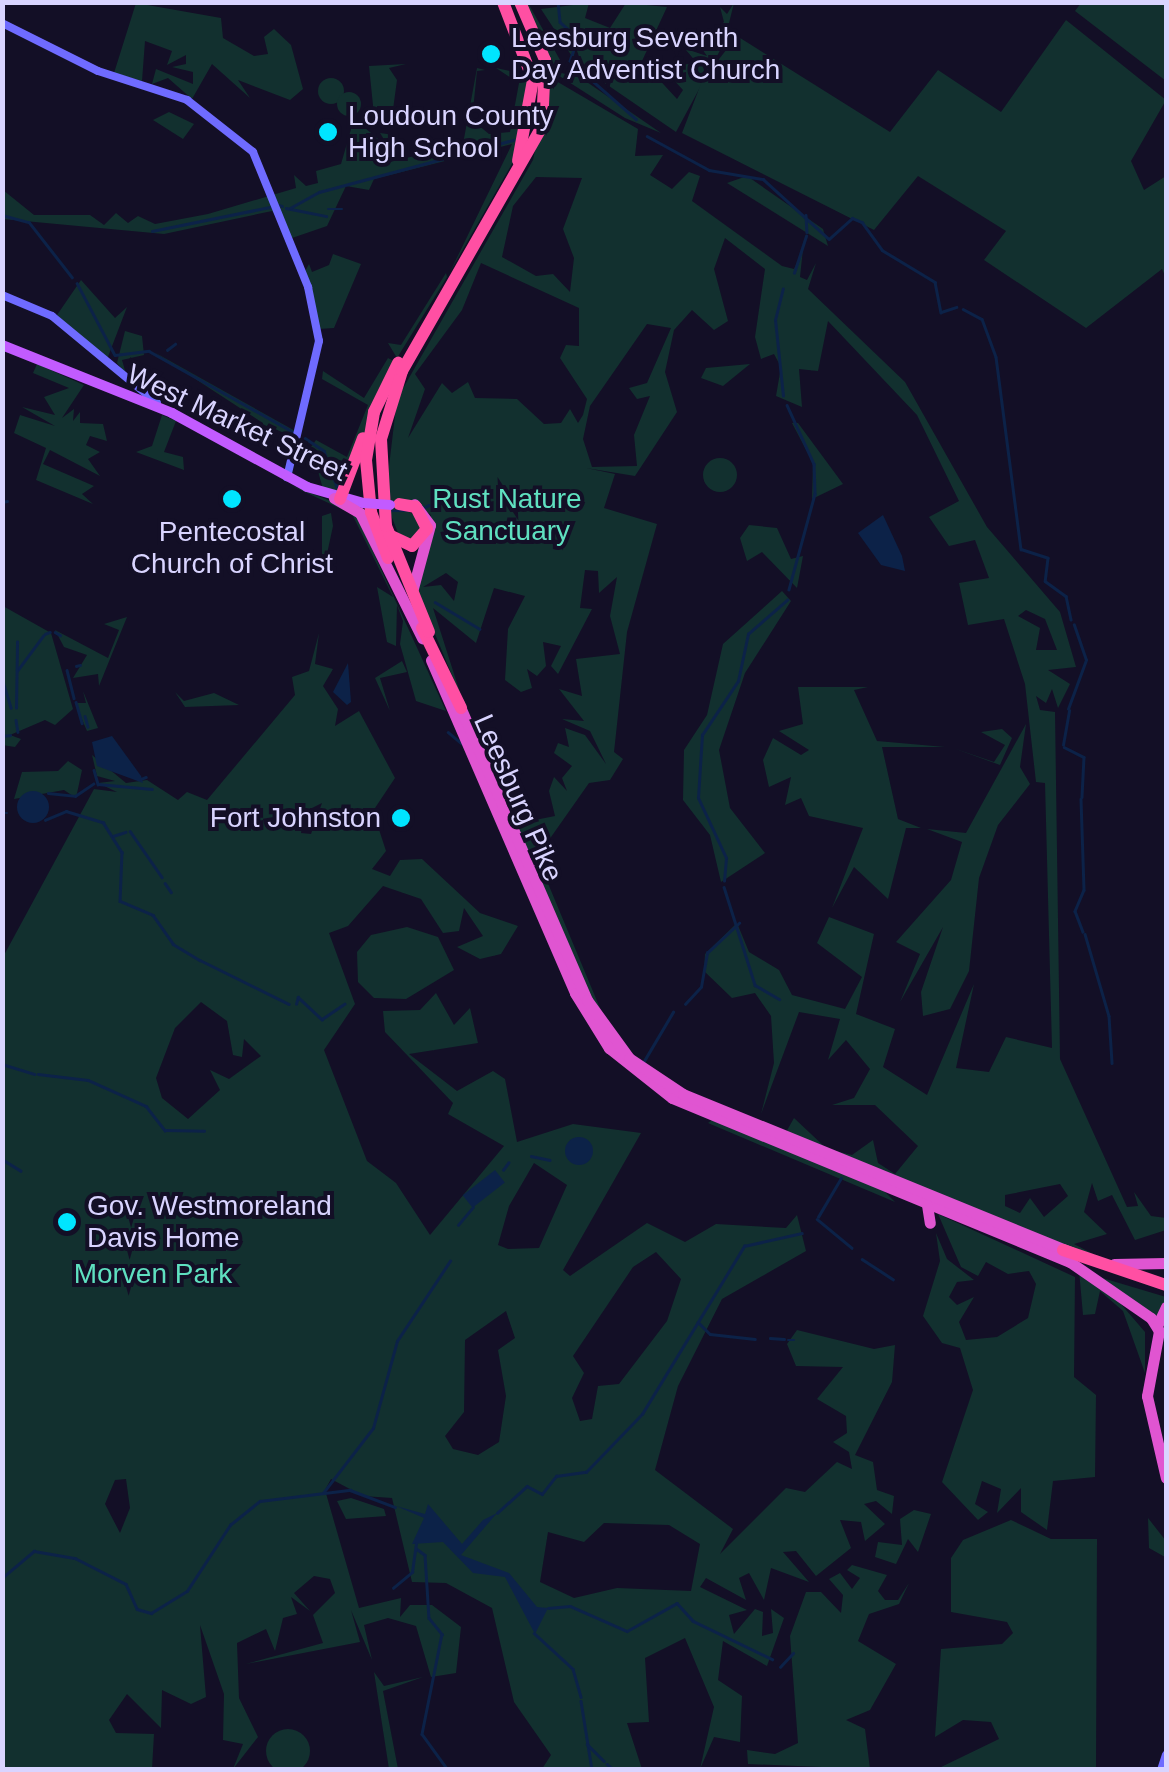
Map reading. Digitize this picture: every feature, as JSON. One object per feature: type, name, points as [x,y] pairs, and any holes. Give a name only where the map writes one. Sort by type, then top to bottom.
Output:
[{"type":"highway","name":"Leesburg Pike","points":[[503,2],[532,72],[526,140],[374,412],[362,507],[390,562],[536,916],[550,935],[586,1008],[598,1020],[603,1035],[672,1098],[910,1197],[1166,1293]]},
{"type":"highway","name":"Leesburg Pike","points":[[520,2],[545,60],[544,120],[394,388],[380,449],[386,526],[586,1008]]},
{"type":"highway","points":[[374,412],[337,498],[362,507],[461,708]]},
{"type":"highway","points":[[386,526],[403,546],[424,538],[425,516],[394,504]]},
{"type":"highway","points":[[394,504],[418,505],[430,521],[412,569],[428,632]]},
{"type":"highway","points":[[454,693],[468,705],[469,726]]},
{"type":"highway","points":[[516,836],[536,916]]},
{"type":"highway","points":[[550,935],[598,1020]]},
{"type":"highway","points":[[586,1008],[604,1016],[603,1035],[586,1028],[586,1008]]},
{"type":"highway","name":"Leesburg Pike","points":[[603,1035],[683,1094],[1066,1256],[1166,1285]]},
{"type":"highway","points":[[910,1197],[932,1208],[930,1223]]},
{"type":"highway","points":[[1066,1256],[1112,1264],[1166,1263]]},
{"type":"highway","points":[[1066,1256],[1162,1326],[1152,1420],[1166,1478]]},
{"type":"main road","points":[[2,24],[192,102],[253,152],[306,280],[320,341],[288,477]]},
{"type":"main road","points":[[2,295],[52,316],[169,412]]},
{"type":"main road","name":"West Market Street","points":[[2,345],[169,412],[288,477],[337,498]]},
{"type":"main road","name":"West Market Street","points":[[362,507],[394,504]]},
{"type":"main road","points":[[1161,1770],[1166,1755]]},
{"type":"green space","points":[[136,3],[221,18],[223,38],[254,56],[268,54],[264,37],[274,29],[291,45],[303,89],[290,100],[238,80],[250,98],[212,64],[192,99],[168,78],[152,84],[156,69],[193,84],[193,72],[172,67],[186,64],[186,55],[167,65],[172,51],[145,41],[142,81],[114,73]]},
{"type":"green space","points":[[528,3],[564,67],[549,67]]},
{"type":"green space","points":[[589,3],[585,18],[610,28],[626,3],[667,7],[642,61],[677,99],[683,90],[670,76],[686,82],[680,65],[697,63],[686,50],[690,40],[689,50],[707,56],[698,43],[724,22],[720,7],[727,14],[734,3],[724,43],[676,132],[577,64],[541,9]]},
{"type":"green space","points":[[1081,3],[1166,3],[1166,81],[1075,11]]},
{"type":"green space","points":[[1066,20],[1166,100],[1131,161],[1144,190],[1166,176],[1166,278],[1162,269],[1086,328],[984,260],[1006,231],[918,176],[874,230],[682,133],[702,81],[737,36],[890,132],[938,70],[1001,112]]},
{"type":"green space","points":[[406,64],[389,68],[397,80],[392,117],[375,125],[369,66]]},
{"type":"green space","points":[[477,68],[485,70],[477,71],[472,120],[489,134],[510,132],[519,83],[496,68],[528,75],[521,148],[450,272],[512,144],[374,179],[369,190],[346,186],[327,226],[292,238],[272,211],[164,234],[3,219],[3,190],[34,215],[90,215],[104,225],[116,213],[128,223],[138,216],[155,224],[208,214],[296,188],[294,175],[306,186],[318,183],[316,171],[341,164],[354,119],[382,142],[379,152],[385,141],[380,133],[394,135],[390,162],[463,144]]},
{"type":"green space","points":[[550,70],[581,78],[661,133],[625,118]]},
{"type":"green space","points":[[331,78],[340,82],[344,91],[340,100],[331,104],[322,100],[318,91],[322,82]]},
{"type":"green space","name":"Rust Nature Sanctuary","points":[[551,78],[638,129],[635,156],[663,155],[650,175],[672,189],[689,172],[700,176],[692,201],[782,266],[794,269],[803,249],[800,277],[807,280],[816,263],[808,289],[905,382],[987,527],[1060,612],[1076,667],[1048,670],[1070,684],[1058,708],[1052,689],[1046,703],[1036,696],[1040,710],[1055,712],[1060,1059],[1127,1207],[1138,1206],[1134,1192],[1151,1216],[1166,1218],[1166,1230],[1135,1240],[1112,1195],[1098,1201],[1092,1183],[1084,1212],[1107,1234],[1074,1244],[1095,1255],[1088,1255],[785,1134],[794,1118],[827,1149],[852,1155],[873,1140],[878,1163],[895,1174],[918,1146],[875,1105],[832,1105],[854,1098],[870,1069],[846,1040],[828,1060],[840,1019],[799,1012],[761,1114],[774,1063],[771,1016],[755,993],[732,998],[704,971],[705,954],[737,923],[749,952],[779,970],[792,995],[845,1009],[862,977],[817,943],[829,917],[874,934],[856,1014],[895,1029],[883,1067],[927,1095],[974,984],[956,1068],[989,1072],[1006,1037],[1052,1048],[1045,783],[1036,782],[1025,684],[1004,619],[968,625],[959,583],[989,578],[975,540],[949,546],[929,517],[959,501],[917,415],[828,321],[818,371],[799,369],[802,407],[776,396],[781,367],[774,354],[761,359],[755,337],[765,269],[725,238],[714,269],[728,321],[714,330],[692,310],[674,330],[665,372],[677,412],[635,476],[586,468],[615,474],[604,508],[657,524],[627,632],[614,752],[623,759],[610,780],[589,783],[537,857],[602,1013],[594,1008],[467,711],[509,795],[521,791],[535,820],[555,816],[549,791],[554,777],[567,791],[562,778],[572,766],[554,753],[558,743],[569,747],[565,728],[585,735],[606,764],[590,731],[562,719],[584,721],[559,689],[582,696],[576,659],[620,654],[610,616],[617,577],[599,593],[598,571],[585,570],[580,608],[592,609],[558,674],[551,666],[561,646],[543,642],[546,666],[537,676],[527,669],[532,688],[521,692],[505,680],[508,629],[525,596],[494,588],[476,643],[433,608],[463,702],[414,583],[431,515],[412,501],[387,502],[422,518],[418,539],[402,543],[385,500],[397,399],[533,160]],"holes":[[[536,177],[582,178],[563,229],[574,258],[570,292],[553,274],[536,276],[502,257],[513,206]],[[481,263],[579,308],[579,346],[566,345],[560,358],[587,399],[578,423],[570,409],[561,423],[544,424],[517,399],[475,398],[468,382],[452,393],[442,383],[408,438],[425,389],[415,374],[462,310]],[[647,324],[671,328],[647,383],[629,388],[637,399],[650,396],[634,435],[637,466],[592,467],[583,439],[590,406]],[[446,573],[458,582],[454,601],[441,585],[423,587]],[[1026,610],[1045,619],[1057,650],[1036,650],[1040,628],[1018,616]],[[1060,1184],[1068,1196],[1044,1217],[1030,1198],[1020,1213],[1005,1206],[1005,1195]]]},
{"type":"green space","points":[[349,92],[361,104],[349,116],[337,104]]},
{"type":"green space","points":[[169,112],[194,124],[183,139],[153,120]]},
{"type":"green space","points":[[747,176],[823,229],[828,246],[727,183]]},
{"type":"green space","points":[[333,254],[361,264],[334,328],[318,329],[303,275],[309,264],[312,272],[329,265]]},
{"type":"green space","points":[[446,273],[397,358],[388,343],[401,345]]},
{"type":"green space","points":[[81,280],[115,318],[127,307],[106,362],[57,315]]},
{"type":"green space","points":[[125,331],[142,336],[144,355],[122,360],[126,374],[117,363]]},
{"type":"green space","points":[[154,352],[297,432],[295,438],[273,428],[262,448],[263,423]]},
{"type":"green space","points":[[388,358],[395,362],[342,495],[323,489],[311,447],[316,440],[347,457],[368,405],[322,379],[323,371],[364,398]]},
{"type":"green space","points":[[37,364],[84,385],[62,418],[74,409],[73,421],[80,412],[80,423],[103,424],[107,441],[90,436],[86,445],[100,452],[88,459],[100,476],[50,450],[43,464],[94,486],[82,494],[93,504],[36,480],[46,448],[14,433],[20,415],[55,426],[22,407],[55,415],[44,397],[69,388],[33,373]]},
{"type":"green space","points":[[750,364],[723,386],[701,378],[706,368]]},
{"type":"green space","points":[[162,415],[176,421],[164,452],[183,457],[184,470],[136,452],[152,446]]},
{"type":"green space","points":[[792,423],[798,423],[843,484],[812,499],[813,463]]},
{"type":"green space","points":[[720,458],[732,463],[737,475],[732,487],[720,492],[708,487],[703,475],[708,463]]},
{"type":"green space","points":[[290,485],[354,510],[446,711],[416,701],[400,644],[403,621],[397,605],[396,646],[387,642],[377,587],[393,597],[352,514]]},
{"type":"green space","points":[[331,513],[333,526],[322,577],[322,516]]},
{"type":"green space","points":[[749,525],[777,528],[791,559],[803,556],[797,588],[762,552],[747,561],[740,538]]},
{"type":"green space","points":[[782,591],[791,601],[745,673],[719,750],[730,808],[765,853],[721,882],[710,835],[683,800],[684,750],[707,715],[723,644]]},
{"type":"green space","points":[[3,606],[51,633],[73,709],[55,725],[45,720],[10,735],[21,739],[15,747],[2,745]]},
{"type":"green space","points":[[127,617],[99,686],[98,674],[73,678],[87,655],[64,647],[55,630],[108,658],[119,630],[104,624]]},
{"type":"green space","name":"Morven Park","points":[[319,633],[315,664],[333,669],[323,686],[338,709],[335,726],[359,711],[395,778],[373,811],[386,851],[372,869],[390,876],[400,860],[422,859],[480,913],[518,926],[501,954],[480,959],[457,947],[483,936],[464,908],[459,931],[443,933],[421,899],[383,886],[348,926],[329,933],[355,1004],[324,1050],[367,1161],[396,1183],[430,1235],[504,1146],[448,1114],[453,1103],[385,1032],[383,1011],[420,1010],[436,993],[454,1025],[470,1008],[478,1043],[409,1054],[457,1091],[493,1071],[505,1079],[517,1142],[573,1124],[641,1133],[563,1270],[570,1276],[647,1223],[685,1242],[716,1224],[786,1228],[797,1215],[806,1251],[722,1299],[678,1386],[655,1470],[733,1529],[720,1554],[786,1488],[805,1492],[837,1462],[852,1469],[849,1452],[833,1442],[847,1433],[846,1416],[817,1399],[843,1367],[796,1366],[787,1344],[797,1330],[874,1349],[895,1345],[892,1382],[855,1455],[873,1462],[877,1490],[894,1496],[892,1514],[876,1501],[864,1504],[885,1524],[865,1541],[861,1522],[840,1520],[851,1548],[816,1576],[796,1551],[783,1552],[809,1582],[771,1568],[764,1600],[749,1573],[739,1578],[746,1600],[706,1578],[700,1587],[747,1610],[729,1615],[734,1634],[755,1609],[763,1612],[762,1636],[773,1633],[771,1609],[784,1618],[767,1666],[723,1641],[718,1680],[742,1696],[740,1742],[714,1737],[700,1769],[714,1707],[685,1638],[645,1658],[649,1722],[627,1723],[642,1769],[542,1769],[551,1755],[514,1702],[492,1608],[446,1583],[412,1582],[392,1498],[363,1496],[331,1479],[325,1490],[359,1608],[401,1598],[400,1617],[410,1605],[432,1605],[461,1627],[456,1673],[431,1677],[416,1626],[388,1618],[364,1625],[372,1660],[351,1610],[360,1642],[246,1664],[323,1643],[313,1615],[335,1593],[330,1579],[314,1576],[294,1593],[310,1611],[291,1597],[297,1614],[283,1618],[275,1651],[266,1629],[237,1643],[239,1698],[258,1737],[233,1769],[243,1744],[223,1740],[224,1694],[200,1625],[206,1697],[191,1704],[162,1690],[161,1728],[127,1694],[109,1720],[116,1733],[154,1734],[152,1769],[3,1769],[3,957],[94,789],[117,792],[98,783],[115,781],[97,776],[92,755],[126,783],[147,780],[178,800],[187,792],[207,800],[295,695],[292,677],[309,671]],"holes":[[[322,803],[311,834],[301,833],[304,812]],[[201,1002],[227,1021],[233,1055],[242,1057],[244,1039],[261,1056],[229,1079],[210,1070],[220,1090],[188,1119],[162,1098],[156,1078],[175,1028]],[[534,1163],[567,1185],[539,1248],[508,1249],[498,1245],[509,1206]],[[656,1252],[681,1279],[667,1321],[619,1384],[598,1386],[592,1419],[580,1421],[572,1398],[584,1373],[573,1356],[633,1267]],[[506,1311],[515,1338],[498,1350],[506,1396],[499,1442],[478,1455],[453,1449],[445,1436],[464,1412],[465,1340]],[[126,1479],[130,1508],[120,1533],[105,1504],[115,1480]],[[604,1523],[669,1525],[700,1544],[691,1591],[617,1588],[574,1598],[540,1582],[548,1532],[584,1542]]]},
{"type":"green space","points":[[402,661],[407,672],[380,678],[390,711],[375,678]]},
{"type":"green space","points":[[798,687],[868,687],[854,690],[877,741],[945,747],[882,747],[898,819],[921,828],[906,828],[888,899],[854,867],[832,908],[863,828],[809,816],[801,798],[785,805],[791,777],[769,787],[763,760],[773,738],[801,755],[809,750],[779,731],[803,724]]},
{"type":"green space","points":[[83,691],[98,728],[87,731],[75,703],[86,703]]},
{"type":"green space","points":[[175,692],[184,701],[214,693],[239,705],[185,707]]},
{"type":"green space","points":[[1026,724],[1020,767],[1030,784],[998,825],[979,878],[969,971],[950,1009],[923,1016],[921,992],[943,927],[900,1002],[920,954],[896,942],[951,880],[962,842],[927,829],[966,833]]},
{"type":"green space","points":[[1002,729],[1012,738],[1000,765],[953,748],[994,762],[1005,745],[981,732]]},
{"type":"green space","points":[[68,761],[82,770],[76,798],[64,790],[14,799],[22,772],[58,771]]},
{"type":"green space","points":[[407,927],[438,937],[454,970],[406,999],[374,998],[358,982],[357,952],[371,935]]},
{"type":"green space","points":[[712,1120],[882,1189],[895,1202],[708,1123]]},
{"type":"green space","points":[[938,1214],[1075,1277],[1074,1377],[1096,1395],[1095,1477],[1053,1481],[1047,1530],[1021,1512],[1021,1488],[997,1513],[1001,1489],[982,1481],[975,1504],[988,1512],[978,1520],[942,1482],[973,1390],[960,1348],[942,1343],[923,1316],[940,1261],[936,1233],[947,1259],[974,1280],[957,1282],[949,1297],[957,1305],[974,1297],[959,1322],[966,1340],[997,1337],[1028,1318],[1036,1284],[1029,1271],[1008,1274],[986,1262],[978,1276],[961,1267]]},
{"type":"green space","points":[[1079,1270],[1108,1289],[1145,1332],[1145,1373],[1123,1311],[1100,1291],[1095,1314],[1083,1315]]},
{"type":"green space","points":[[1099,1277],[1166,1297],[1164,1313],[1158,1318]]},
{"type":"green space","points":[[351,1498],[384,1509],[386,1516],[346,1519],[337,1501]]},
{"type":"green space","points":[[914,1510],[931,1514],[918,1552],[908,1539],[896,1564],[875,1557],[878,1542],[902,1545],[900,1519]]},
{"type":"green space","points":[[1148,1518],[1166,1541],[1166,1573],[1165,1557],[1149,1548]]},
{"type":"green space","points":[[1011,1520],[1051,1539],[1097,1539],[1096,1769],[937,1769],[999,1739],[991,1722],[963,1720],[935,1737],[941,1649],[1002,1644],[1013,1633],[1007,1622],[951,1612],[951,1558],[963,1540]]},
{"type":"green space","points":[[852,1565],[887,1575],[878,1591],[885,1600],[898,1600],[909,1583],[899,1604],[869,1614],[858,1641],[896,1664],[870,1710],[846,1720],[865,1729],[870,1769],[748,1764],[747,1750],[775,1754],[798,1743],[790,1636],[806,1592],[821,1592],[841,1613],[843,1595],[829,1579],[840,1573],[852,1589],[860,1578],[847,1570]]},
{"type":"green space","points":[[374,1672],[384,1686],[423,1677],[383,1691],[398,1769],[389,1769]]},
{"type":"green space","points":[[288,1729],[303,1736],[310,1751],[303,1766],[288,1773],[273,1766],[266,1751],[273,1736]]},
{"type":"water","points":[[883,515],[905,571],[881,565],[858,533]]},
{"type":"water","points":[[348,663],[351,702],[347,705],[333,692]]},
{"type":"water","points":[[112,736],[143,783],[97,766],[92,742]]},
{"type":"water","points":[[33,791],[44,796],[49,807],[44,818],[33,823],[22,818],[17,807],[22,796]]},
{"type":"water","points":[[579,1137],[589,1141],[593,1151],[589,1161],[579,1165],[569,1161],[565,1151],[569,1141]]},
{"type":"water","points":[[495,1170],[505,1183],[473,1208],[463,1195]]},
{"type":"water","points":[[428,1504],[462,1544],[483,1520],[497,1513],[461,1555],[509,1573],[537,1607],[548,1608],[535,1634],[505,1577],[473,1573],[443,1542],[412,1544],[424,1518],[396,1506],[425,1514]]},
{"type":"waterway","points":[[558,2],[560,22],[578,38],[570,61],[636,119]]},
{"type":"waterway","points":[[647,136],[709,170],[763,179],[829,239],[852,218],[862,222],[882,250],[935,282],[941,312],[956,307]]},
{"type":"waterway","points":[[290,208],[319,192],[513,140]]},
{"type":"waterway","points":[[152,231],[270,207]]},
{"type":"waterway","points":[[286,208],[326,216]]},
{"type":"waterway","points":[[328,209],[342,209]]},
{"type":"waterway","points":[[2,215],[29,222],[72,277]]},
{"type":"waterway","points":[[806,215],[807,232]]},
{"type":"waterway","points":[[794,273],[806,236]]},
{"type":"waterway","points":[[77,283],[115,355],[149,351],[295,433]]},
{"type":"waterway","points":[[783,289],[775,320],[783,396]]},
{"type":"waterway","points":[[963,309],[982,319],[996,357],[1021,549],[1048,558],[1045,581],[1066,596],[1071,619]]},
{"type":"waterway","points":[[167,350],[175,344]]},
{"type":"waterway","points":[[787,405],[814,464],[815,494],[789,590]]},
{"type":"waterway","points":[[305,438],[324,451],[337,487]]},
{"type":"waterway","points":[[2,502],[7,501]]},
{"type":"waterway","points":[[425,507],[429,505]]},
{"type":"waterway","points":[[392,511],[410,511]]},
{"type":"waterway","points":[[724,881],[726,858],[698,798],[702,735],[738,681],[748,634],[787,600]]},
{"type":"waterway","points":[[435,602],[480,629]]},
{"type":"waterway","points":[[1068,709],[1086,660],[1074,625]]},
{"type":"waterway","points":[[45,634],[50,632]]},
{"type":"waterway","points":[[55,632],[60,635]]},
{"type":"waterway","points":[[17,671],[43,636]]},
{"type":"waterway","points":[[16,708],[17,642]]},
{"type":"waterway","points":[[76,666],[80,665]]},
{"type":"waterway","points":[[67,670],[74,698]]},
{"type":"waterway","points":[[2,678],[11,708]]},
{"type":"waterway","points":[[76,702],[82,723]]},
{"type":"waterway","points":[[1063,745],[1069,711]]},
{"type":"waterway","points":[[85,716],[88,727]]},
{"type":"waterway","points":[[16,720],[18,732]]},
{"type":"waterway","points":[[448,732],[461,743]]},
{"type":"waterway","points":[[2,736],[10,735]]},
{"type":"waterway","points":[[1064,747],[1084,757],[1082,797]]},
{"type":"waterway","points":[[94,770],[98,784],[152,789]]},
{"type":"waterway","points":[[141,779],[146,777]]},
{"type":"waterway","points":[[48,793],[75,796],[93,784]]},
{"type":"waterway","points":[[1081,799],[1084,890],[1075,911],[1083,932]]},
{"type":"waterway","points":[[45,820],[66,811],[103,822],[122,852],[120,901],[153,915],[173,944],[289,1004]]},
{"type":"waterway","points":[[2,813],[7,813]]},
{"type":"waterway","points":[[130,831],[162,877]]},
{"type":"waterway","points":[[113,836],[125,832]]},
{"type":"waterway","points":[[165,883],[171,892]]},
{"type":"waterway","points":[[724,887],[755,985],[779,999]]},
{"type":"waterway","points":[[685,1004],[701,987],[707,953],[739,923]]},
{"type":"waterway","points":[[1085,934],[1109,1016],[1112,1063]]},
{"type":"waterway","points":[[296,1004],[298,997],[322,1019],[344,1004]]},
{"type":"waterway","points":[[644,1061],[673,1012]]},
{"type":"waterway","points":[[2,1064],[35,1074]]},
{"type":"waterway","points":[[38,1074],[88,1080],[146,1106],[165,1130],[204,1131]]},
{"type":"waterway","points":[[531,1156],[550,1160]]},
{"type":"waterway","points":[[2,1159],[21,1171]]},
{"type":"waterway","points":[[503,1170],[508,1163]]},
{"type":"waterway","points":[[818,1217],[841,1178]]},
{"type":"waterway","points":[[458,1225],[473,1207]]},
{"type":"waterway","points":[[817,1219],[852,1248]]},
{"type":"waterway","points":[[497,1513],[527,1486],[542,1494],[556,1476],[586,1472],[642,1414],[744,1246],[802,1233]]},
{"type":"waterway","points":[[862,1259],[893,1279]]},
{"type":"waterway","points":[[323,1493],[373,1428],[397,1341],[450,1261]]},
{"type":"waterway","points":[[698,1322],[710,1334],[755,1339]]},
{"type":"waterway","points":[[770,1338],[784,1339]]},
{"type":"waterway","points":[[788,1340],[794,1340]]},
{"type":"waterway","points":[[2,1578],[34,1551],[75,1558],[126,1584],[137,1609],[151,1613],[187,1591],[230,1525],[260,1501],[350,1490],[395,1507]]},
{"type":"waterway","points":[[393,1588],[412,1572],[416,1544]]},
{"type":"waterway","points":[[417,1549],[425,1555],[429,1618],[442,1634],[422,1734],[448,1770]]},
{"type":"waterway","points":[[548,1608],[570,1606],[627,1631],[677,1603],[693,1621],[772,1659]]},
{"type":"waterway","points":[[534,1633],[573,1669],[581,1697]]},
{"type":"waterway","points":[[780,1667],[793,1653]]},
{"type":"waterway","points":[[581,1701],[592,1770]]},
{"type":"waterway","points":[[587,1744],[604,1761]]},
{"type":"waterway","points":[[607,1764],[614,1770]]},
{"type":"place","name":"Leesburg Seventh Day Adventist Church","points":[[491,54]]},
{"type":"place","name":"Loudoun County High School","points":[[328,132]]},
{"type":"place","name":"Pentecostal Church of Christ","points":[[232,499]]},
{"type":"place","name":"Fort Johnston","points":[[401,818]]},
{"type":"place","name":"Gov. Westmoreland Davis Home","points":[[67,1222]]}]
